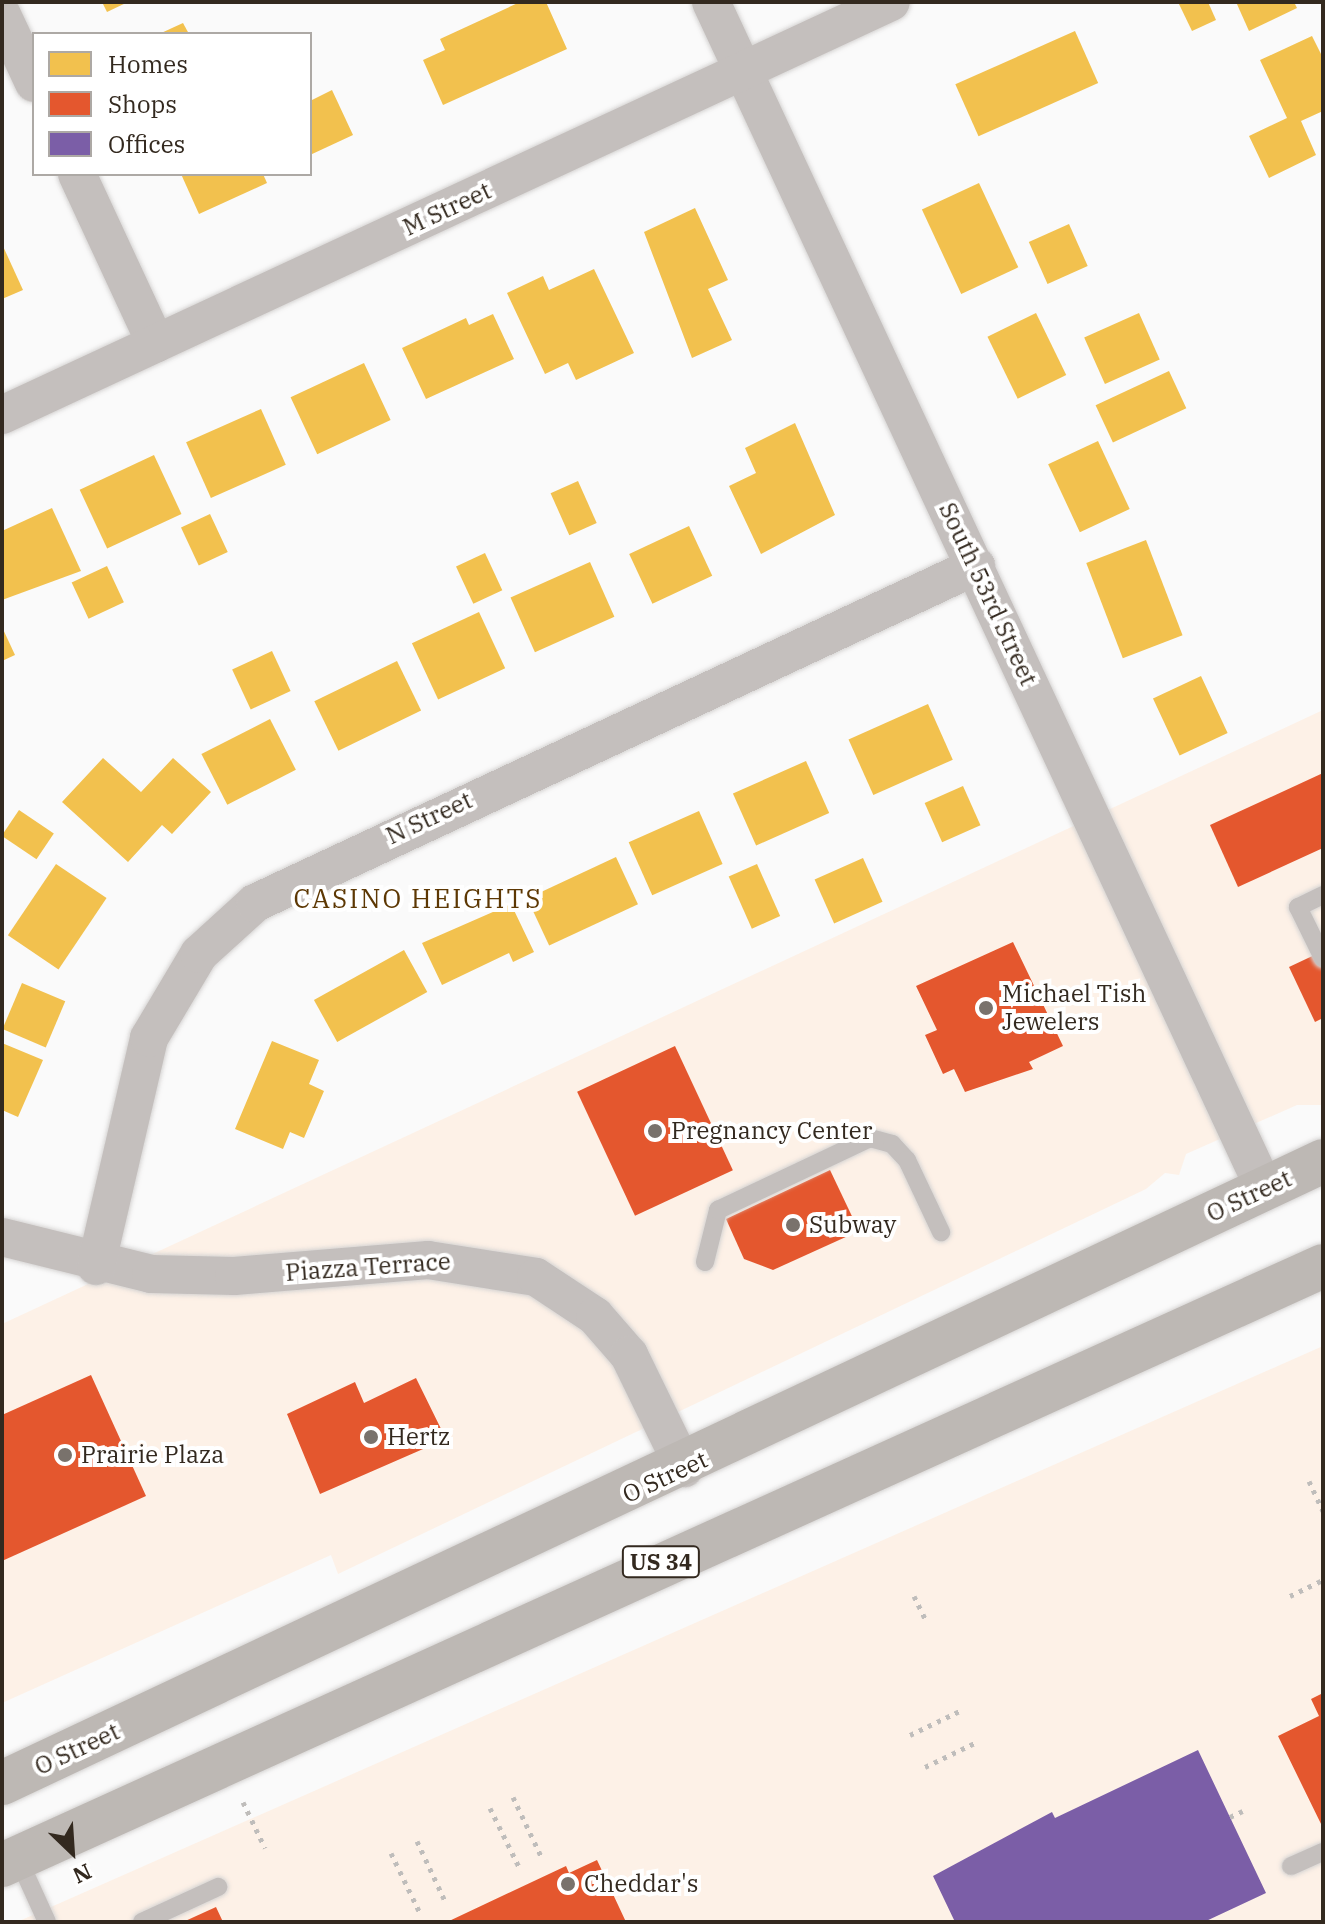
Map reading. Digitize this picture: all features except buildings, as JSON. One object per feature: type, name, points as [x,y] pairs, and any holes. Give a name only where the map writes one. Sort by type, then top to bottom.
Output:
[{"type":"main road","name":"O Street","points":[[2,1783],[684,1468],[1323,1161]]},
{"type":"main road","name":"US 34","points":[[10,1862],[1323,1266]]},
{"type":"street","name":"South 53rd Street","points":[[711,2],[1264,1188]]},
{"type":"street","name":"M Street","points":[[2,415],[891,2]]},
{"type":"street","points":[[2,15],[32,79]]},
{"type":"street","points":[[78,176],[156,344]]},
{"type":"street","name":"N Street","points":[[96,1266],[149,1038],[181,979],[238,917],[277,887],[976,566]]},
{"type":"street","name":"Piazza Terrace","points":[[2,1237],[96,1266],[193,1277],[457,1260],[536,1277],[595,1316],[629,1355],[684,1468]]},
{"type":"lane","points":[[1323,895],[1298,907],[1323,958]]},
{"type":"lane","points":[[705,1262],[718,1210],[870,1138],[892,1144],[907,1160],[941,1232]]},
{"type":"lane","points":[[1291,1866],[1323,1852]]},
{"type":"lane","points":[[10,1862],[47,1922]]},
{"type":"lane","points":[[142,1922],[218,1887]]},
{"type":"path","points":[[1309,1481],[1323,1511]]},
{"type":"path","points":[[1290,1596],[1323,1580]]},
{"type":"path","points":[[914,1596],[925,1619]]},
{"type":"path","points":[[910,1735],[962,1710]]},
{"type":"path","points":[[925,1767],[977,1742]]},
{"type":"path","points":[[513,1797],[541,1856]]},
{"type":"path","points":[[243,1802],[265,1848]]},
{"type":"path","points":[[490,1808],[519,1867]]},
{"type":"path","points":[[1230,1817],[1243,1811]]},
{"type":"path","points":[[417,1841],[445,1901]]},
{"type":"path","points":[[391,1853],[420,1913]]},
{"type":"shaded area","points":[[1323,710],[1323,1105],[1297,1105],[1186,1154],[1179,1175],[1165,1173],[1146,1189],[338,1574],[331,1555],[2,1703],[2,1324]]},
{"type":"shaded area","points":[[1323,1346],[1323,1922],[17,1922]]},
{"type":"place","name":"Michael Tish Jewelers","points":[[986,1008]]},
{"type":"place","name":"Pregnancy Center","points":[[655,1131]]},
{"type":"place","name":"Subway","points":[[793,1225]]},
{"type":"place","name":"Hertz","points":[[371,1437]]},
{"type":"place","name":"Prairie Plaza","points":[[65,1455]]},
{"type":"place","name":"Cheddar's","points":[[568,1884]]},
{"type":"district","name":"CASINO HEIGHTS","points":[[418,899]]}]
